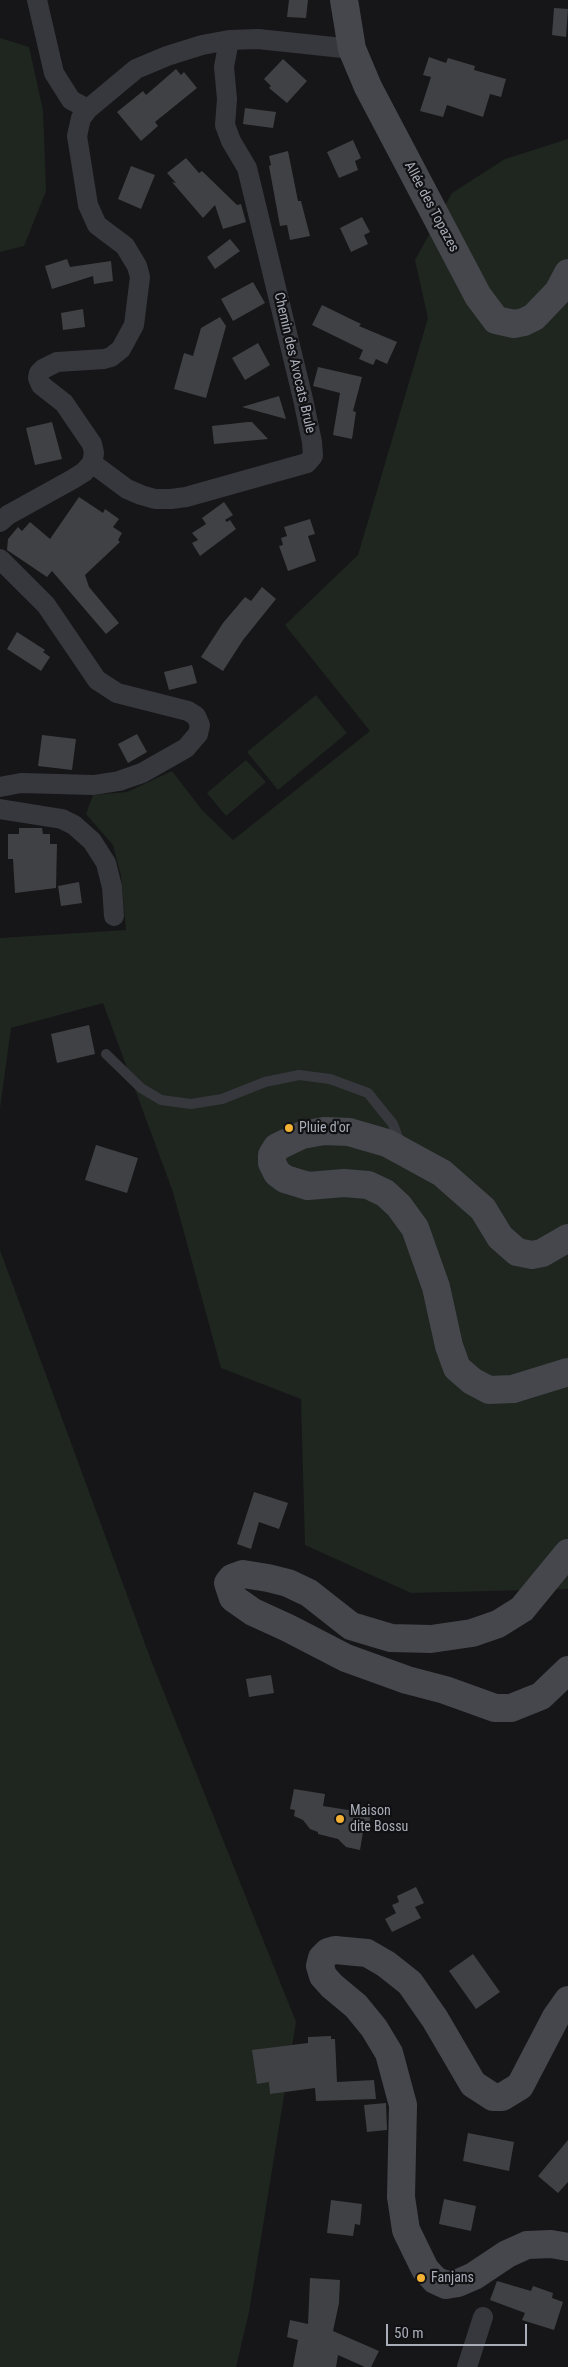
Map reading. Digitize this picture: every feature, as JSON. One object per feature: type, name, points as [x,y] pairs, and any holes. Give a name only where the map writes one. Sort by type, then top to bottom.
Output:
[{"type":"main road","name":"Allée des Topazes","points":[[344,0],[352,49],[368,87],[464,271],[478,296],[496,320],[514,324],[524,322],[534,316],[558,292],[568,273]]},
{"type":"main road","points":[[568,1238],[542,1253],[532,1255],[517,1252],[500,1237],[483,1209],[464,1190],[442,1173],[387,1143],[349,1132],[324,1131],[302,1135],[277,1147],[272,1155],[272,1163],[277,1173],[285,1179],[308,1186],[344,1183],[368,1185],[385,1193],[399,1206],[415,1228],[436,1287],[449,1346],[457,1368],[472,1381],[489,1390],[513,1389],[568,1372]]},
{"type":"main road","points":[[568,1554],[522,1609],[498,1624],[472,1633],[430,1639],[391,1638],[351,1626],[309,1593],[288,1583],[242,1574],[232,1578],[228,1583],[229,1591],[233,1598],[253,1612],[346,1658],[407,1680],[445,1690],[496,1708],[511,1708],[541,1696],[568,1670]]},
{"type":"main road","points":[[568,2000],[556,2017],[520,2086],[502,2097],[493,2097],[473,2084],[463,2070],[435,2019],[410,1983],[386,1964],[367,1953],[335,1950],[328,1952],[322,1958],[320,1966],[323,1976],[356,2006],[374,2028],[389,2052],[403,2105],[401,2197],[406,2230],[430,2274],[446,2285],[458,2283],[474,2276],[517,2248],[527,2245],[551,2244],[568,2247]]},
{"type":"street","points":[[37,0],[54,73],[71,100],[88,109]]},
{"type":"street","points":[[0,522],[8,515],[84,472],[92,463],[94,453],[92,444],[64,403],[41,385],[38,378],[43,369],[57,362],[104,359],[111,356],[121,349],[134,325],[140,277],[138,266],[125,246],[98,225],[88,205],[77,136],[81,118],[88,109],[136,69],[167,56],[229,40],[258,39],[352,49]]},
{"type":"street","name":"Chemin des Avocats Brule","points":[[92,463],[127,489],[140,495],[155,499],[171,499],[186,497],[307,463],[313,456],[312,442],[298,380],[247,168],[231,141],[225,125],[227,99],[224,67],[229,40]]},
{"type":"street","points":[[0,559],[46,605],[97,680],[118,694],[188,711],[196,716],[200,725],[198,734],[186,748],[142,773],[119,781],[94,785],[21,783],[0,787]]},
{"type":"street","points":[[0,809],[62,819],[74,824],[92,841],[106,863],[112,887],[114,916]]},
{"type":"street","points":[[467,2367],[483,2317]]},
{"type":"lane","points":[[106,1054],[147,1092],[161,1100],[191,1104],[222,1099],[274,1080],[299,1076],[330,1078],[368,1093],[394,1124],[402,1152]]},
{"type":"shaded area","points":[[0,38],[29,47],[43,110],[46,191],[24,246],[0,252]]},
{"type":"shaded area","points":[[568,139],[568,1589],[411,1593],[305,1545],[301,1399],[221,1368],[173,1192],[103,1003],[11,1028],[0,1108],[0,938],[126,930],[121,876],[113,845],[86,814],[93,795],[127,792],[172,771],[202,810],[233,840],[370,731],[285,625],[358,555],[428,318],[415,260],[452,193],[505,159]]},
{"type":"shaded area","points":[[316,695],[347,733],[278,790],[247,752]]},
{"type":"shaded area","points":[[246,760],[266,782],[226,816],[207,793]]},
{"type":"shaded area","points":[[0,1250],[151,1660],[296,2022],[249,2312],[236,2367],[0,2367]]},
{"type":"building","points":[[289,0],[308,0],[306,18],[287,17]]},
{"type":"building","points":[[554,8],[568,9],[566,37],[552,35]]},
{"type":"building","points":[[429,57],[446,63],[448,58],[475,66],[474,70],[506,79],[501,97],[490,94],[483,117],[447,105],[443,117],[420,111],[431,77],[423,75]]},
{"type":"building","points":[[283,59],[307,81],[287,103],[269,88],[271,86],[264,79]]},
{"type":"building","points":[[176,69],[181,75],[184,72],[197,88],[155,122],[158,126],[141,141],[117,112],[143,91],[146,95]]},
{"type":"building","points":[[245,108],[276,112],[273,128],[243,124]]},
{"type":"building","points":[[353,140],[361,158],[355,161],[358,170],[339,178],[327,152]]},
{"type":"building","points":[[288,151],[298,201],[301,201],[310,236],[290,240],[287,225],[280,226],[269,166],[271,165],[269,156]]},
{"type":"building","points":[[186,158],[199,173],[202,171],[237,205],[241,204],[246,222],[223,229],[215,205],[203,218],[172,182],[176,183],[167,173]]},
{"type":"building","points":[[131,166],[155,175],[141,209],[118,199]]},
{"type":"building","points":[[362,217],[370,232],[364,235],[368,244],[351,252],[340,228]]},
{"type":"building","points":[[230,239],[240,251],[215,269],[207,257]]},
{"type":"building","points":[[67,259],[70,267],[111,261],[113,281],[94,284],[93,276],[52,289],[45,266]]},
{"type":"building","points":[[253,282],[265,303],[233,321],[221,299]]},
{"type":"building","points":[[322,305],[361,324],[359,326],[397,342],[387,364],[376,359],[373,365],[359,359],[363,350],[312,325]]},
{"type":"building","points":[[83,309],[85,327],[63,330],[61,313]]},
{"type":"building","points":[[220,317],[226,326],[206,398],[174,389],[184,353],[193,356],[201,328]]},
{"type":"building","points":[[258,343],[270,365],[245,380],[232,358]]},
{"type":"building","points":[[318,367],[362,377],[353,411],[356,412],[352,439],[333,435],[340,393],[313,386]]},
{"type":"building","points":[[279,396],[286,419],[242,407]]},
{"type":"building","points":[[52,422],[62,459],[35,465],[26,428]]},
{"type":"building","points":[[252,422],[268,439],[214,444],[212,426]]},
{"type":"building","points":[[79,497],[103,513],[105,509],[119,519],[113,527],[122,533],[118,540],[120,542],[85,575],[89,587],[119,623],[106,634],[52,571],[47,577],[7,550],[8,539],[18,527],[22,531],[30,522],[50,539]]},
{"type":"building","points":[[224,502],[233,515],[225,520],[227,522],[230,520],[236,529],[200,556],[192,543],[198,540],[192,533],[206,524],[202,518]]},
{"type":"building","points":[[310,519],[315,534],[308,536],[316,561],[288,571],[279,546],[283,545],[281,538],[287,536],[284,527]]},
{"type":"building","points":[[262,587],[276,599],[243,640],[223,671],[201,657],[223,623],[245,597],[251,601]]},
{"type":"building","points":[[17,632],[45,650],[43,652],[50,657],[41,671],[7,649]]},
{"type":"building","points":[[192,665],[197,683],[169,690],[164,672]]},
{"type":"building","points":[[137,734],[147,752],[128,763],[118,744]]},
{"type":"building","points":[[42,735],[76,739],[72,770],[38,766]]},
{"type":"building","points":[[19,828],[42,828],[43,834],[50,834],[50,844],[57,844],[56,888],[15,893],[13,859],[8,859],[8,834],[19,834]]},
{"type":"building","points":[[79,882],[82,903],[61,906],[58,886]]},
{"type":"building","points":[[89,1025],[95,1054],[57,1063],[51,1034]]},
{"type":"building","points":[[96,1145],[138,1158],[127,1193],[85,1180]]},
{"type":"building","points":[[254,1492],[288,1503],[279,1529],[259,1522],[251,1549],[237,1544]]},
{"type":"building","points":[[271,1675],[274,1693],[249,1697],[246,1679]]},
{"type":"building","name":"Maison dite Bossu","points":[[294,1789],[325,1794],[323,1806],[348,1810],[358,1804],[373,1807],[368,1827],[364,1826],[360,1850],[346,1847],[338,1839],[318,1834],[318,1832],[310,1829],[303,1820],[294,1816],[295,1810],[290,1809]]},
{"type":"building","points":[[416,1887],[424,1903],[415,1907],[421,1918],[392,1932],[385,1919],[396,1913],[392,1905],[399,1902],[397,1896]]},
{"type":"building","points":[[473,1954],[500,1992],[476,2009],[449,1971]]},
{"type":"building","points":[[331,2036],[331,2039],[335,2039],[337,2082],[374,2080],[376,2099],[316,2101],[315,2088],[270,2094],[269,2082],[257,2084],[252,2050],[308,2043],[308,2037]]},
{"type":"building","points":[[386,2103],[387,2130],[367,2132],[364,2105]]},
{"type":"building","points":[[468,2133],[514,2142],[509,2171],[463,2161]]},
{"type":"building","points":[[568,2140],[568,2182],[558,2193],[538,2176]]},
{"type":"building","points":[[444,2199],[476,2206],[471,2231],[439,2224]]},
{"type":"building","points":[[331,2200],[362,2204],[360,2225],[355,2224],[353,2236],[327,2233]]},
{"type":"building","points":[[310,2278],[340,2280],[339,2303],[333,2331],[379,2351],[371,2367],[365,2367],[338,2355],[336,2367],[293,2367],[298,2340],[287,2337],[290,2320],[308,2324]]},
{"type":"building","points":[[497,2281],[531,2291],[533,2286],[553,2293],[552,2298],[563,2302],[554,2330],[522,2320],[525,2313],[490,2300]]},
{"type":"place","name":"Pluie d'or","points":[[289,1128]]},
{"type":"place","name":"Maison dite Bossu","points":[[340,1819]]},
{"type":"place","name":"Fanjans","points":[[421,2278]]}]
